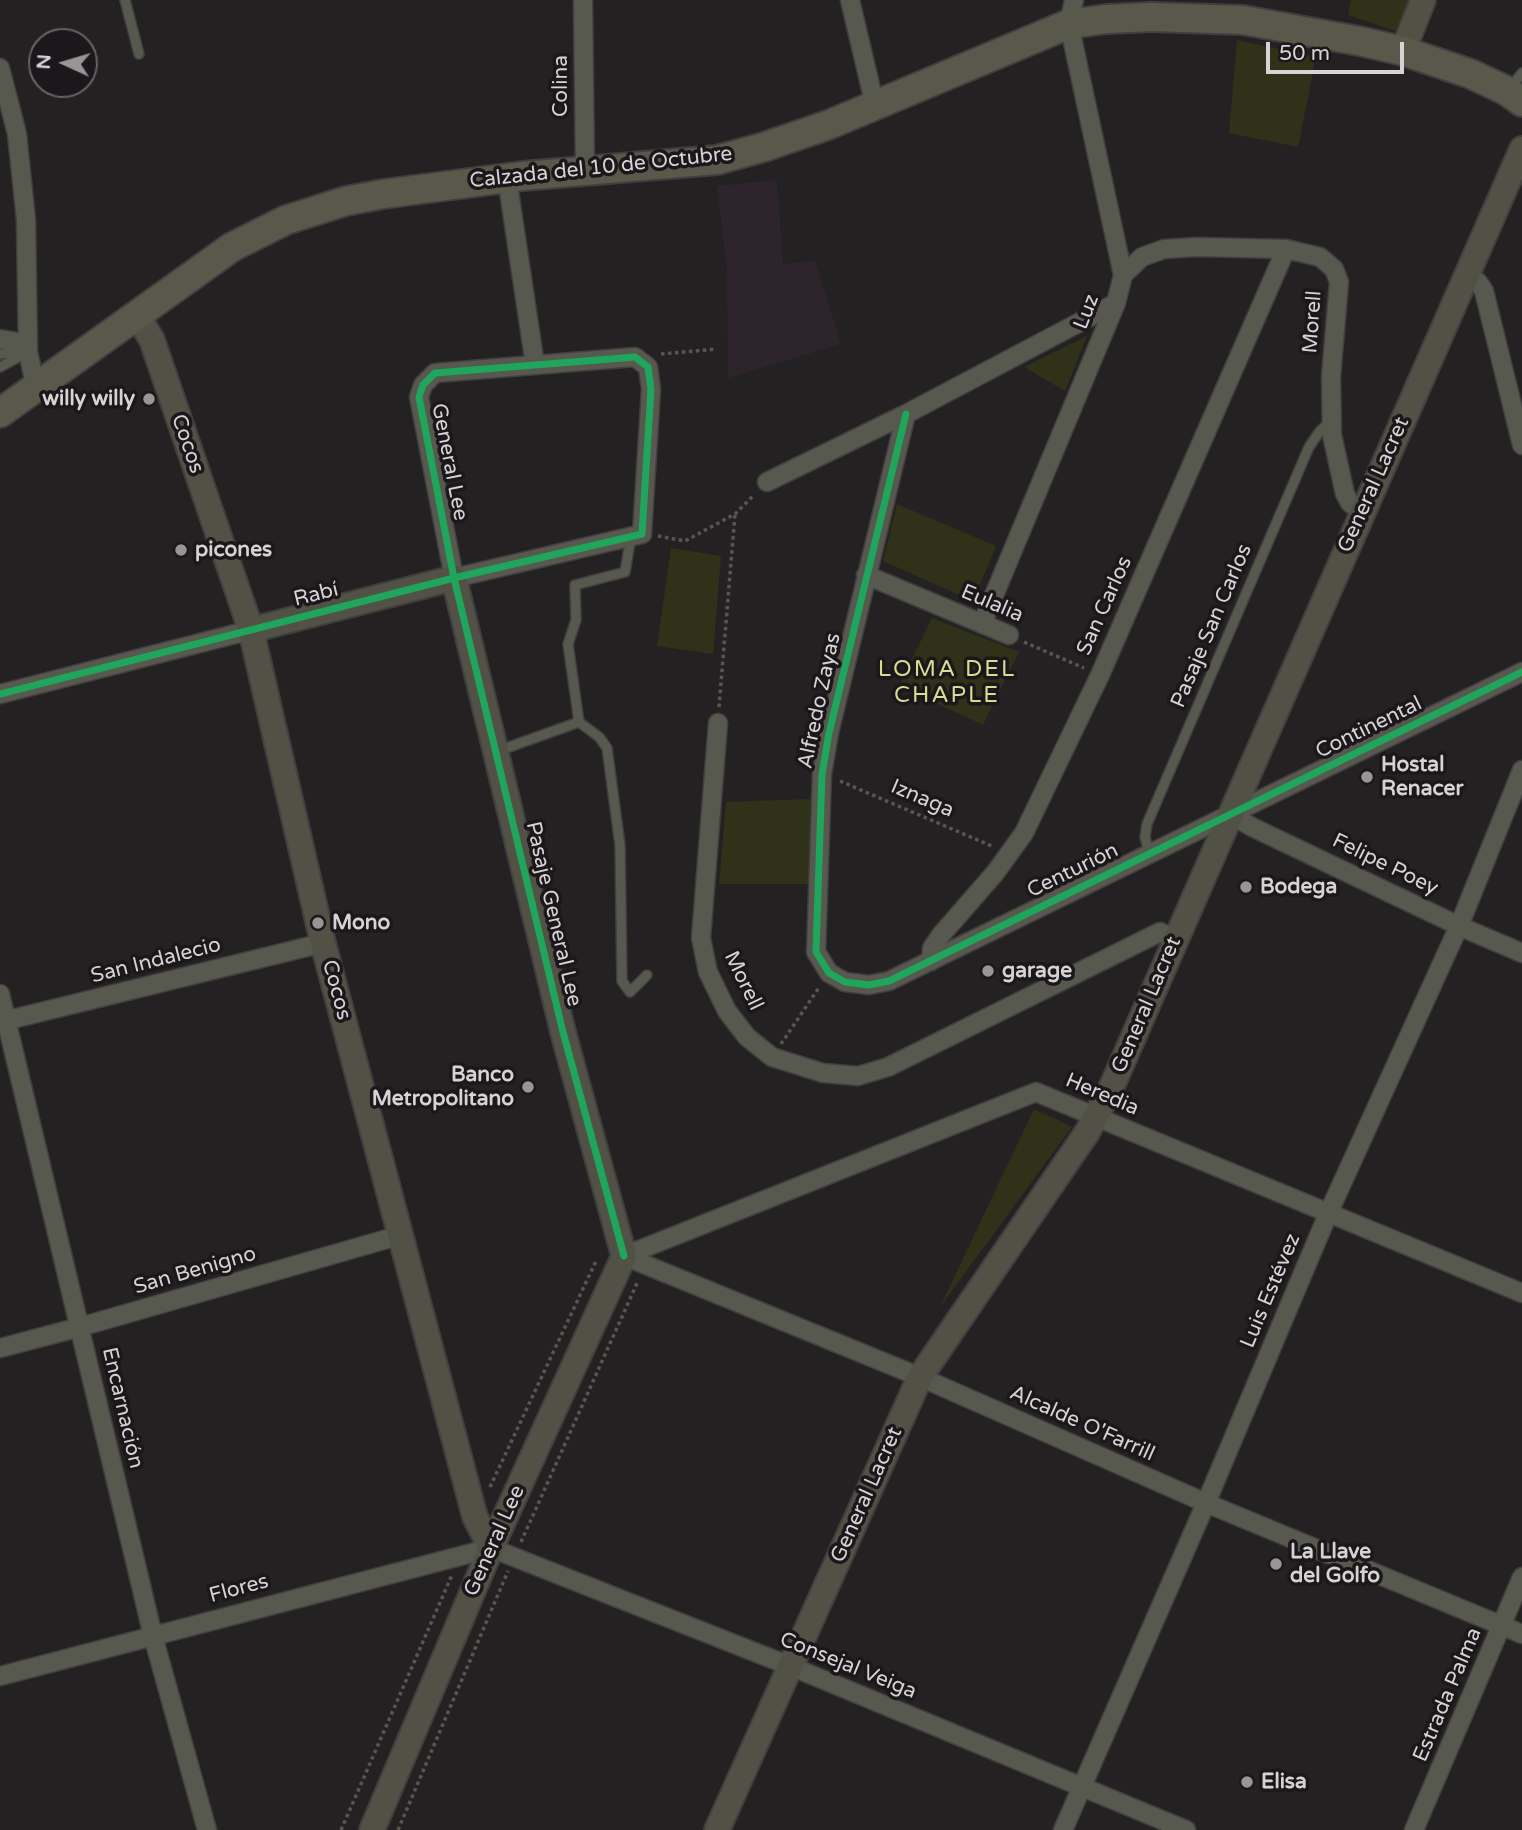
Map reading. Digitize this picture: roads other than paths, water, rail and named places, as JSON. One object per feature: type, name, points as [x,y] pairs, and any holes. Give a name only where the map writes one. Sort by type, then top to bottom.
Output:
[{"type":"main road","name":"Calzada del 10 de Octubre","points":[[0,413],[232,247],[286,220],[346,201],[383,194],[507,178],[717,160],[764,148],[875,106],[1072,12],[1107,19],[1244,20],[1403,51],[1517,89]]},
{"type":"street","name":"Colina","points":[[583,0],[584,171]]},
{"type":"street","points":[[850,0],[875,106]]},
{"type":"street","points":[[1403,51],[1423,0]]},
{"type":"street","name":"Luz","points":[[982,624],[1116,303],[1123,275],[1072,12]]},
{"type":"street","points":[[0,68],[17,134],[24,196],[28,348],[36,389]]},
{"type":"street","name":"General Lacret","points":[[717,1830],[920,1377],[1096,1117],[1112,1086],[1522,149]]},
{"type":"street","points":[[507,178],[536,365],[635,357],[648,368],[651,390],[637,535]]},
{"type":"street","name":"Morell","points":[[1123,275],[1142,257],[1164,249],[1197,247],[1286,248],[1320,257],[1334,269],[1339,282],[1331,377],[1332,435],[1345,494],[1350,503],[1363,511]]},
{"type":"street","name":"San Carlos","points":[[931,961],[932,948],[940,935],[1010,854],[1024,833],[1100,674],[1286,248]]},
{"type":"street","points":[[1466,275],[1478,282],[1484,291],[1522,445]]},
{"type":"street","points":[[767,482],[906,414],[1116,303]]},
{"type":"street","name":"Cocos","points":[[138,315],[152,340],[251,630],[323,943],[475,1517],[491,1548]]},
{"type":"street","points":[[0,339],[28,348]]},
{"type":"street","name":"General Lee","points":[[454,578],[419,397],[423,385],[435,373],[536,365]]},
{"type":"street","name":"Alfredo Zayas","points":[[906,414],[829,733],[822,774],[816,953],[829,973],[845,982],[869,985],[889,981],[931,961]]},
{"type":"street","name":"Rabí","points":[[0,694],[454,578],[637,535]]},
{"type":"street","name":"Eulalia","points":[[866,575],[1009,635]]},
{"type":"street","name":"Pasaje General Lee","points":[[454,578],[563,1032],[624,1256]]},
{"type":"street","name":"Continental","points":[[1231,815],[1522,672]]},
{"type":"street","name":"Morell","points":[[718,723],[701,938],[708,972],[727,1011],[747,1037],[772,1057],[823,1073],[858,1076],[888,1067],[1160,932],[1175,939]]},
{"type":"street","name":"Luis Estévez","points":[[1063,1830],[1206,1503],[1328,1214],[1459,926],[1522,770]]},
{"type":"street","name":"Centurión","points":[[931,961],[1231,815]]},
{"type":"street","name":"Felipe Poey","points":[[1231,815],[1459,926],[1522,953]]},
{"type":"street","name":"San Indalecio","points":[[3,1022],[323,943]]},
{"type":"street","name":"Encarnación","points":[[0,994],[3,1022],[80,1327],[153,1636],[207,1830]]},
{"type":"street","name":"Heredia","points":[[624,1256],[1036,1092],[1522,1293]]},
{"type":"street","name":"San Benigno","points":[[0,1348],[401,1235]]},
{"type":"street","name":"General Lee","points":[[372,1830],[491,1548],[624,1256]]},
{"type":"street","name":"Alcalde O'Farrill","points":[[624,1256],[920,1377],[1206,1503],[1522,1634]]},
{"type":"street","name":"Flores","points":[[0,1676],[491,1548]]},
{"type":"street","name":"Consejal Veiga","points":[[491,1548],[790,1667],[1186,1830]]},
{"type":"street","name":"Estrada Palma","points":[[1415,1830],[1522,1577]]},
{"type":"lane","points":[[125,0],[139,54]]},
{"type":"lane","points":[[0,354],[28,348]]},
{"type":"lane","points":[[0,367],[28,348]]},
{"type":"lane","name":"Pasaje San Carlos","points":[[1149,853],[1145,837],[1147,824],[1309,447],[1331,421]]},
{"type":"lane","points":[[637,535],[625,572],[575,585],[576,620],[568,643],[579,722],[607,748],[620,845],[622,981],[630,992],[647,975]]},
{"type":"lane","points":[[496,752],[579,722]]},
{"type":"place","name":"willy willy","points":[[149,399]]},
{"type":"place","name":"picones","points":[[181,550]]},
{"type":"place","name":"Hostal Renacer","points":[[1367,777]]},
{"type":"place","name":"Bodega","points":[[1246,887]]},
{"type":"place","name":"Mono","points":[[318,923]]},
{"type":"place","name":"garage","points":[[988,971]]},
{"type":"place","name":"Banco Metropolitano","points":[[528,1087]]},
{"type":"place","name":"La Llave del Golfo","points":[[1276,1564]]},
{"type":"place","name":"Elisa","points":[[1247,1782]]},
{"type":"district","name":"LOMA DEL CHAPLE","points":[[947,683]]}]
